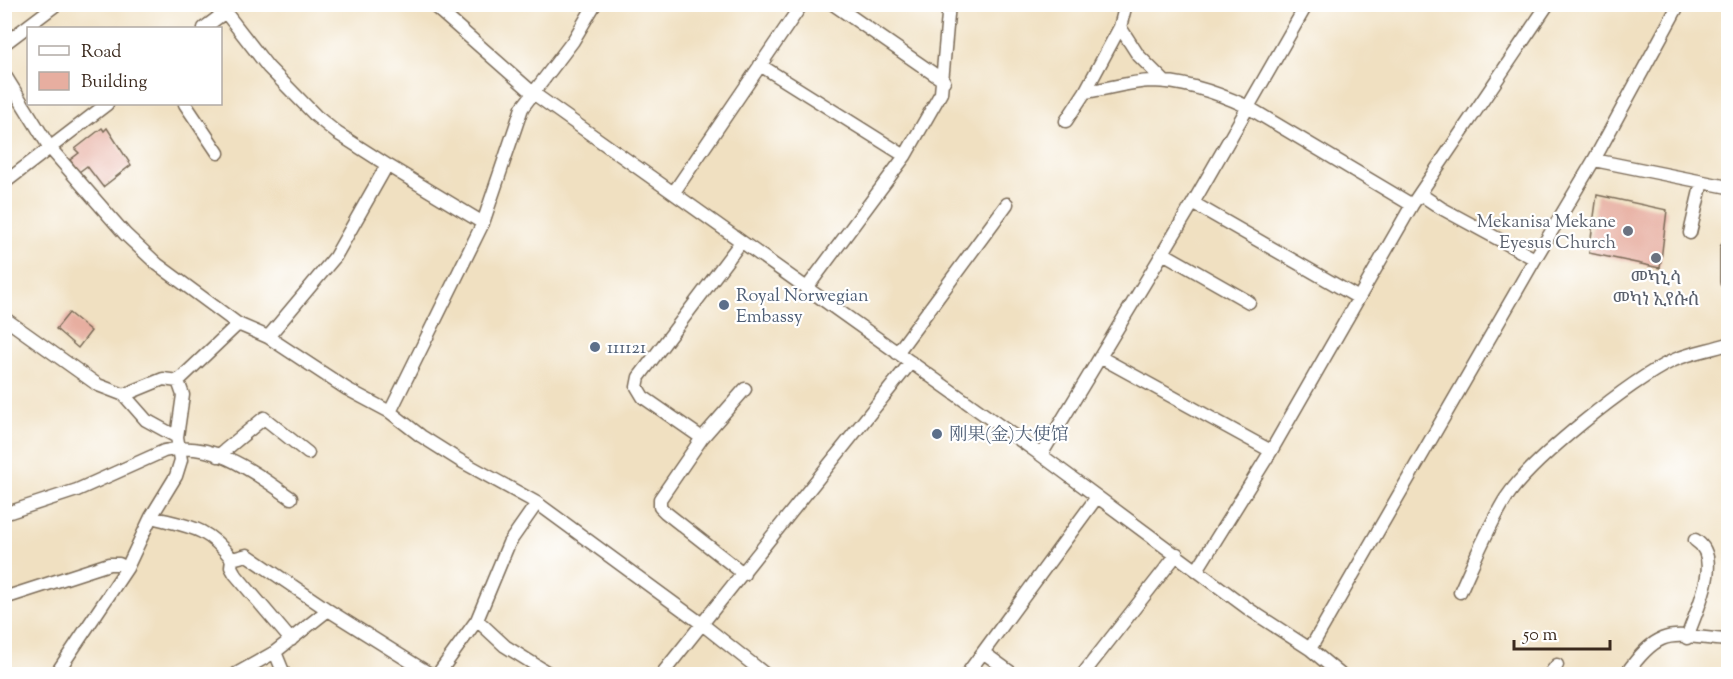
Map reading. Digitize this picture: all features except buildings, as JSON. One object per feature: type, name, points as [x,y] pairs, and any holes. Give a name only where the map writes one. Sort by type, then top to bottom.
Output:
[{"type":"main road","points":[[1728,249],[1728,282]]},
{"type":"street","points":[[4,44],[57,4]]},
{"type":"street","points":[[432,4],[532,93],[1041,455],[1250,610],[1310,649],[1340,675]]},
{"type":"street","points":[[390,412],[483,223],[522,108],[573,41],[595,4]]},
{"type":"street","points":[[674,192],[802,4]]},
{"type":"street","points":[[832,4],[944,81]]},
{"type":"street","points":[[806,289],[904,156],[931,112],[944,81],[944,49],[949,4]]},
{"type":"street","points":[[1066,121],[1085,92],[1120,27],[1126,4]]},
{"type":"street","points":[[1041,455],[1193,203],[1246,106],[1306,4]]},
{"type":"street","points":[[1197,570],[1271,451],[1357,297],[1412,205],[1548,4]]},
{"type":"street","points":[[1310,649],[1594,160],[1679,4]]},
{"type":"street","points":[[205,27],[221,9],[268,67],[316,116],[337,133],[483,223]]},
{"type":"street","points":[[1120,27],[1138,56],[1165,82]]},
{"type":"street","points":[[760,65],[904,156]]},
{"type":"street","points":[[4,74],[50,148],[125,234],[157,264],[238,324],[268,338],[347,389],[390,412],[449,454],[537,503],[702,624],[765,675]]},
{"type":"street","points":[[1085,92],[1138,82],[1165,82],[1221,95],[1246,106],[1412,205]]},
{"type":"street","points":[[4,183],[106,105]]},
{"type":"street","points":[[186,105],[218,153]]},
{"type":"street","points":[[1594,160],[1728,187]]},
{"type":"street","points":[[268,338],[335,257],[387,165]]},
{"type":"street","points":[[1690,233],[1702,182]]},
{"type":"street","points":[[1420,194],[1441,208],[1535,259]]},
{"type":"street","points":[[1193,203],[1357,297]]},
{"type":"street","points":[[897,352],[1007,204]]},
{"type":"street","points":[[702,438],[644,397],[637,387],[639,377],[741,242]]},
{"type":"street","points":[[1163,253],[1250,302]]},
{"type":"street","points":[[4,318],[98,385],[124,395],[146,420],[178,442],[236,460],[291,498]]},
{"type":"street","points":[[178,381],[238,324]]},
{"type":"street","points":[[1460,592],[1507,497],[1538,463],[1584,423],[1647,376],[1672,361],[1728,344]]},
{"type":"street","points":[[1100,357],[1271,451]]},
{"type":"street","points":[[662,675],[744,574],[825,466],[910,362]]},
{"type":"street","points":[[124,395],[163,379],[178,381]]},
{"type":"street","points":[[56,675],[127,568],[151,517],[176,476],[181,460],[178,442],[183,395],[178,381]]},
{"type":"street","points":[[744,574],[660,507],[660,499],[702,438],[745,389]]},
{"type":"street","points":[[218,456],[264,418],[308,453]]},
{"type":"street","points":[[4,514],[77,490],[164,451],[178,442]]},
{"type":"street","points":[[967,675],[1097,497]]},
{"type":"street","points":[[438,675],[477,620],[509,543],[537,503]]},
{"type":"street","points":[[151,517],[204,531],[217,540],[232,559],[231,567],[235,574],[291,640]]},
{"type":"street","points":[[1687,638],[1707,582],[1706,553],[1695,540]]},
{"type":"street","points":[[232,559],[247,555],[430,675]]},
{"type":"street","points":[[1083,675],[1177,555]]},
{"type":"street","points":[[4,598],[109,564],[119,564],[127,568]]},
{"type":"street","points":[[237,675],[275,652],[328,610]]},
{"type":"street","points":[[477,620],[505,646],[550,675]]},
{"type":"street","points":[[1626,675],[1644,650],[1654,641],[1666,636],[1728,640]]},
{"type":"street","points":[[275,652],[284,675]]},
{"type":"street","points":[[984,652],[1012,675]]},
{"type":"place","name":"Mekanisa Mekane Eyesus Church","points":[[1628,231]]},
{"type":"place","name":"መካኒሳ መካነ ኢየሱስ","points":[[1656,258]]},
{"type":"place","name":"Royal Norwegian Embassy","points":[[724,305]]},
{"type":"place","name":"111121","points":[[595,347]]},
{"type":"place","name":"刚果(金)大使馆","points":[[937,434]]}]
